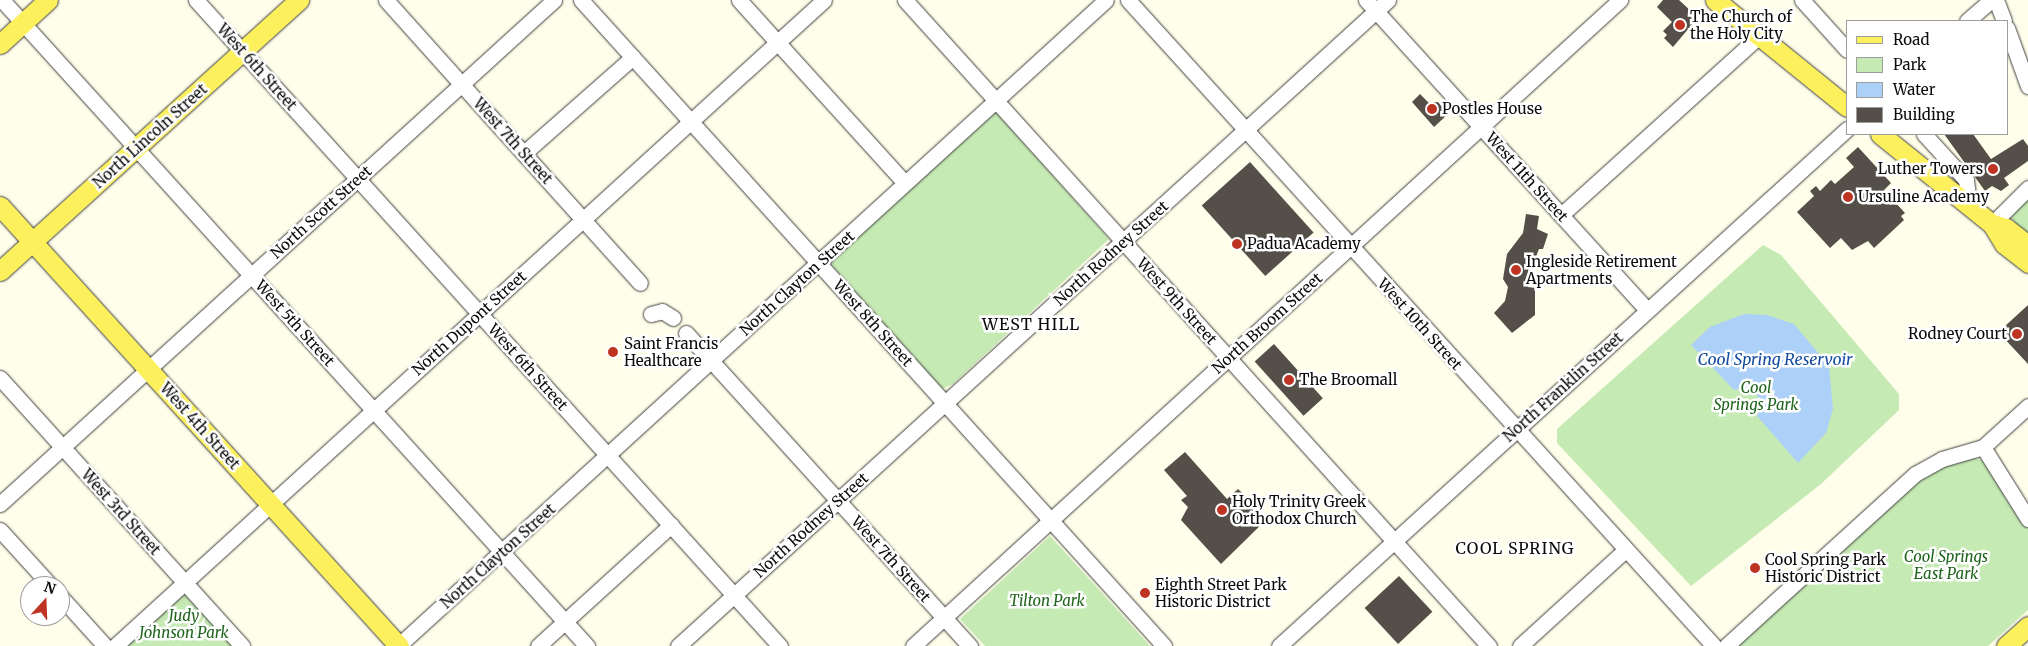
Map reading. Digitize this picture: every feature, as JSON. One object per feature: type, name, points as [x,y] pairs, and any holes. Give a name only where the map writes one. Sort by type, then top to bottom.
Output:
[{"type":"main road","points":[[0,44],[48,0]]},
{"type":"main road","name":"North Lincoln Street","points":[[0,271],[299,0]]},
{"type":"main road","points":[[1714,0],[1846,106]]},
{"type":"main road","points":[[1881,135],[1992,224],[2004,244],[2028,263]]},
{"type":"main road","name":"West 4th Street","points":[[0,206],[399,646]]},
{"type":"main road","points":[[1992,224],[2006,228],[2028,245]]},
{"type":"main road","points":[[2006,646],[2028,626]]},
{"type":"street","name":"West 5th Street","points":[[2,0],[587,646]]},
{"type":"street","name":"West 6th Street","points":[[196,0],[780,646]]},
{"type":"street","name":"West 7th Street","points":[[386,0],[640,283]]},
{"type":"street","name":"North Scott Street","points":[[0,504],[554,0]]},
{"type":"street","name":"West 8th Street","points":[[581,0],[1164,646]]},
{"type":"street","points":[[739,0],[905,183]]},
{"type":"street","name":"North Dupont Street","points":[[115,646],[824,0]]},
{"type":"street","name":"West 9th Street","points":[[905,0],[1489,646]]},
{"type":"street","name":"North Clayton Street","points":[[399,646],[1106,0]]},
{"type":"street","name":"West 10th Street","points":[[1128,0],[1624,551],[1714,646]]},
{"type":"street","name":"North Rodney Street","points":[[678,646],[1245,130],[1371,6],[1388,0]]},
{"type":"street","name":"North Broom Street","points":[[913,646],[1620,0]]},
{"type":"street","points":[[1802,0],[1846,49]]},
{"type":"street","points":[[1968,20],[1991,0]]},
{"type":"street","points":[[1996,0],[2004,20]]},
{"type":"street","name":"West 11th Street","points":[[1371,6],[1647,310]]},
{"type":"street","points":[[2008,31],[2028,86]]},
{"type":"street","points":[[1561,215],[1759,36]]},
{"type":"street","points":[[524,153],[633,57]]},
{"type":"street","name":"North Franklin Street","points":[[1279,646],[1846,130]]},
{"type":"street","points":[[1925,135],[1966,180],[1969,206]]},
{"type":"street","points":[[1992,224],[2028,188]]},
{"type":"street","points":[[651,314],[662,311],[672,318]]},
{"type":"street","name":"West 7th Street","points":[[686,333],[970,646]]},
{"type":"street","name":"West 3rd Street","points":[[0,378],[242,646]]},
{"type":"street","points":[[1726,646],[1916,474],[1942,459],[1983,448],[2028,406]]},
{"type":"street","points":[[1983,448],[2028,519]]},
{"type":"street","points":[[538,646],[671,525]]},
{"type":"street","points":[[0,530],[42,576]]},
{"type":"street","points":[[1520,646],[1624,551]]},
{"type":"street","points":[[70,607],[105,646]]},
{"type":"green space","points":[[996,112],[1109,239],[953,384],[942,389],[829,262]]},
{"type":"green space","points":[[2028,197],[2028,237],[2011,218]]},
{"type":"green space","name":"Cool Springs Park","points":[[1763,245],[1781,255],[1899,394],[1899,410],[1821,484],[1691,586],[1557,443],[1557,429]]},
{"type":"green space","name":"Cool Springs East Park","points":[[1972,457],[1988,462],[2028,526],[2028,610],[1988,646],[1738,646],[1914,484],[1951,462]]},
{"type":"green space","name":"Tilton Park","points":[[1050,536],[1150,646],[985,646],[960,619]]},
{"type":"green space","name":"Judy Johnson Park","points":[[185,595],[234,646],[125,646],[180,596]]},
{"type":"water","name":"Cool Spring Reservoir","points":[[1744,314],[1767,315],[1794,324],[1829,366],[1833,409],[1826,433],[1798,463],[1757,416],[1761,406],[1756,393],[1745,388],[1734,390],[1691,345],[1710,327]]},
{"type":"building","name":"The Church of the Holy City","points":[[1663,0],[1679,0],[1693,13],[1690,16],[1695,21],[1673,47],[1664,38],[1667,35],[1663,31],[1672,22],[1657,7]]},
{"type":"building","name":"Postles House","points":[[1420,94],[1429,103],[1438,102],[1448,114],[1434,127],[1412,102]]},
{"type":"building","name":"Luther Towers","points":[[1945,135],[1974,135],[1991,159],[2023,139],[2028,146],[2028,161],[2004,178],[2009,185],[2001,191],[1992,186],[1985,191]]},
{"type":"building","name":"Ursuline Academy","points":[[1858,147],[1891,183],[1884,190],[1905,213],[1901,216],[1904,220],[1874,248],[1868,241],[1852,250],[1841,238],[1830,248],[1797,212],[1814,196],[1810,191],[1816,186],[1820,191],[1831,180],[1835,184],[1854,167],[1846,158]]},
{"type":"building","name":"Padua Academy","points":[[1250,162],[1314,233],[1265,276],[1202,205]]},
{"type":"building","name":"Ingleside Retirement Apartments","points":[[1526,214],[1539,216],[1537,229],[1548,234],[1543,249],[1539,249],[1534,262],[1530,261],[1527,280],[1528,287],[1535,288],[1535,315],[1512,333],[1494,313],[1505,301],[1508,287],[1503,279],[1507,254],[1523,233]]},
{"type":"building","name":"Rodney Court","points":[[2028,305],[2028,364],[2002,336],[2008,331],[2004,327]]},
{"type":"building","name":"The Broomall","points":[[1274,344],[1323,398],[1304,416],[1255,361]]},
{"type":"building","name":"Holy Trinity Greek Orthodox Church","points":[[1185,452],[1227,499],[1238,489],[1268,518],[1221,564],[1181,520],[1188,507],[1181,500],[1187,496],[1164,470]]},
{"type":"building","points":[[1399,576],[1432,612],[1398,644],[1365,608]]},
{"type":"place","name":"The Church of the Holy City","points":[[1680,25]]},
{"type":"place","name":"Postles House","points":[[1432,109]]},
{"type":"place","name":"Luther Towers","points":[[1993,169]]},
{"type":"place","name":"Ursuline Academy","points":[[1848,197]]},
{"type":"place","name":"Padua Academy","points":[[1237,244]]},
{"type":"place","name":"Ingleside Retirement Apartments","points":[[1516,270]]},
{"type":"place","name":"Rodney Court","points":[[2017,334]]},
{"type":"place","name":"Saint Francis Healthcare","points":[[613,352]]},
{"type":"place","name":"The Broomall","points":[[1289,380]]},
{"type":"place","name":"Holy Trinity Greek Orthodox Church","points":[[1222,510]]},
{"type":"place","name":"Cool Spring Park Historic District","points":[[1755,568]]},
{"type":"place","name":"Eighth Street Park Historic District","points":[[1145,593]]},
{"type":"district","name":"WEST HILL","points":[[1031,324]]},
{"type":"district","name":"COOL SPRING","points":[[1515,548]]}]
